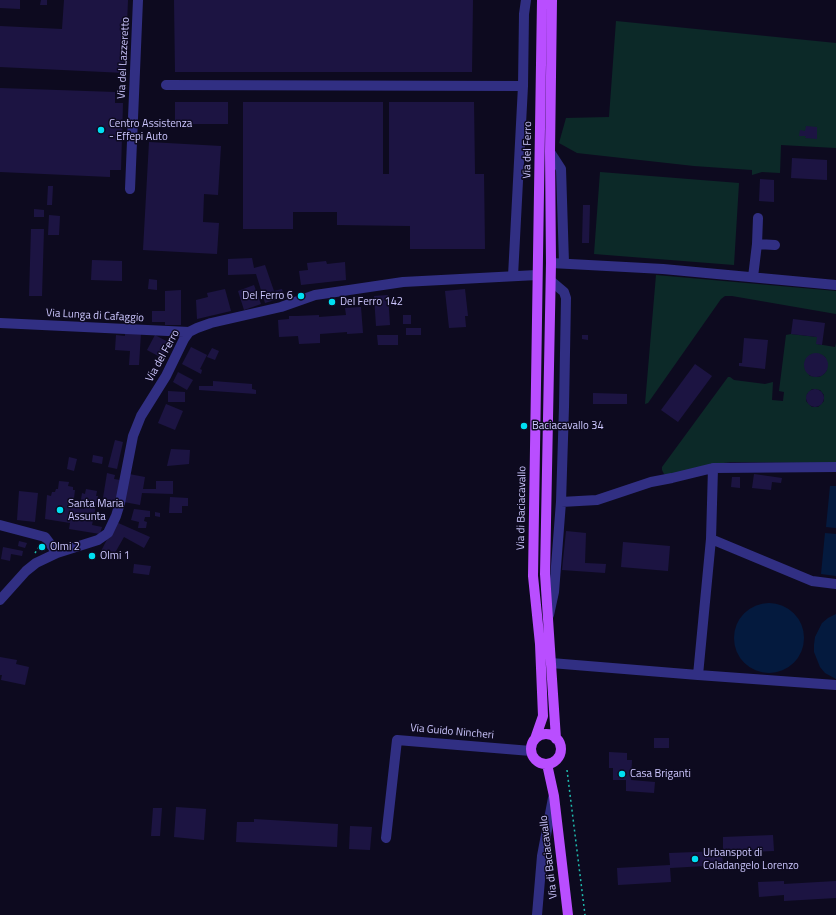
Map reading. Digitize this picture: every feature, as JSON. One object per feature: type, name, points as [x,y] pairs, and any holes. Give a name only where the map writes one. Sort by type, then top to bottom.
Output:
[{"type":"main road","name":"Via del Ferro","points":[[537,275],[542,0]]},
{"type":"main road","name":"Via del Ferro","points":[[550,281],[552,0]]},
{"type":"main road","name":"Via di Baciacavallo","points":[[531,751],[532,744],[543,716],[540,644],[533,576],[537,275]]},
{"type":"main road","points":[[531,751],[536,760],[543,764],[547,764],[556,760],[561,750],[556,738],[545,574],[550,281]]},
{"type":"main road","points":[[535,739],[541,735],[556,738]]},
{"type":"main road","name":"Via di Baciacavallo","points":[[547,764],[554,796],[568,915]]},
{"type":"street","name":"Via del Lazzeretto","points":[[130,189],[138,0]]},
{"type":"street","name":"Via del Ferro","points":[[513,276],[523,86],[524,14],[526,0]]},
{"type":"street","points":[[166,85],[523,86]]},
{"type":"street","points":[[550,152],[562,169],[564,263]]},
{"type":"street","points":[[753,277],[758,218]]},
{"type":"street","points":[[757,244],[775,245]]},
{"type":"street","points":[[551,263],[663,269],[836,285]]},
{"type":"street","name":"Via del Ferro","points":[[0,600],[26,571],[36,564],[57,553],[89,544],[108,533],[120,503],[133,436],[141,416],[166,376],[189,332],[211,323],[281,307],[329,293],[403,282],[537,275]]},
{"type":"street","points":[[548,619],[554,592],[561,502],[566,298],[564,292],[550,281]]},
{"type":"street","name":"Via Lunga di Cafaggio","points":[[0,323],[189,332]]},
{"type":"street","points":[[561,502],[597,500],[651,482],[713,468],[836,467]]},
{"type":"street","points":[[698,675],[710,539],[713,468]]},
{"type":"street","points":[[0,525],[45,537],[57,553]]},
{"type":"street","points":[[710,539],[812,581],[836,584]]},
{"type":"street","points":[[551,663],[836,685]]},
{"type":"street","name":"Via Guido Nincheri","points":[[386,838],[397,740],[531,751]]},
{"type":"street","name":"Via di Baciacavallo","points":[[537,915],[542,856],[554,796]]},
{"type":"path","points":[[33,556],[45,537]]},
{"type":"path","points":[[567,770],[585,915]]},
{"type":"green space","points":[[616,21],[836,43],[836,148],[781,145],[780,173],[762,172],[752,175],[752,170],[694,166],[577,153],[559,143],[566,118],[609,117]]},
{"type":"green space","points":[[600,172],[739,183],[734,265],[594,254]]},
{"type":"green space","points":[[656,275],[836,291],[836,314],[725,296],[721,299],[648,403],[645,404]]},
{"type":"green space","points":[[791,334],[817,337],[817,344],[835,347],[836,343],[836,463],[731,462],[666,475],[664,474],[662,467],[728,377],[734,380],[765,384],[773,382],[772,400],[783,401],[784,392],[779,391],[786,335]],"holes":[[[812,354],[820,354],[825,357],[827,362],[827,370],[819,377],[810,376],[805,369],[805,361]],[[812,389],[820,390],[824,395],[824,401],[818,407],[812,407],[806,401],[807,394]]]},
{"type":"water","points":[[830,486],[836,486],[836,528],[826,527]]},
{"type":"water","points":[[825,533],[836,534],[836,576],[821,574]]},
{"type":"water","points":[[769,603],[782,606],[794,613],[801,625],[804,638],[801,651],[794,663],[782,670],[769,673],[756,670],[744,663],[737,651],[734,638],[737,625],[744,613],[756,606]]},
{"type":"water","points":[[836,614],[836,679],[825,673],[820,667],[814,652],[814,645],[815,637],[822,623]]},
{"type":"building","points":[[0,0],[20,0],[20,9],[0,8]]},
{"type":"building","points":[[41,0],[47,0],[47,5],[40,5]]},
{"type":"building","points":[[64,0],[128,0],[125,73],[0,67],[0,26],[62,29]]},
{"type":"building","points":[[174,0],[473,0],[472,72],[175,72]]},
{"type":"building","points":[[0,88],[115,92],[115,103],[123,103],[121,170],[110,170],[110,177],[0,172]]},
{"type":"building","points":[[175,102],[228,102],[228,124],[175,124]]},
{"type":"building","points":[[243,102],[383,102],[383,174],[389,174],[389,102],[474,102],[475,174],[484,174],[485,249],[410,249],[410,226],[337,225],[337,212],[293,212],[293,229],[243,229]]},
{"type":"building","points":[[806,126],[817,127],[817,139],[799,136],[800,130],[805,131]]},
{"type":"building","points":[[149,142],[221,146],[218,195],[204,194],[203,222],[219,223],[217,254],[143,250]]},
{"type":"building","points":[[792,158],[827,160],[827,180],[791,178]]},
{"type":"building","points":[[760,179],[774,180],[774,202],[759,201]]},
{"type":"building","points":[[48,186],[53,186],[52,205],[47,205]]},
{"type":"building","points":[[583,205],[590,205],[589,243],[582,243]]},
{"type":"building","points":[[34,209],[44,210],[44,217],[34,217]]},
{"type":"building","points":[[49,215],[60,216],[59,235],[48,235]]},
{"type":"building","points":[[31,229],[44,229],[42,296],[29,296]]},
{"type":"building","points":[[252,258],[254,268],[265,265],[274,291],[282,289],[284,297],[265,303],[256,274],[228,275],[228,259]]},
{"type":"building","points":[[92,260],[122,261],[122,281],[91,280]]},
{"type":"building","points":[[326,261],[327,264],[345,262],[346,280],[301,285],[299,271],[308,270],[307,263]]},
{"type":"building","points":[[149,279],[157,280],[157,290],[148,289]]},
{"type":"building","points":[[254,285],[261,304],[244,310],[238,291]]},
{"type":"building","points":[[225,289],[231,311],[197,319],[196,300],[208,297],[207,293]]},
{"type":"building","points":[[465,289],[468,316],[465,316],[466,327],[449,328],[445,291]]},
{"type":"building","points":[[181,290],[181,325],[165,325],[165,322],[152,322],[152,311],[165,311],[165,291]]},
{"type":"building","points":[[388,295],[390,325],[376,326],[374,296]]},
{"type":"building","points":[[361,307],[363,333],[347,334],[347,332],[320,334],[320,343],[299,344],[298,336],[279,337],[278,320],[289,319],[289,316],[319,315],[319,317],[346,315],[345,308]]},
{"type":"building","points":[[403,315],[411,315],[411,324],[403,324]]},
{"type":"building","points":[[793,319],[825,323],[822,345],[816,344],[817,337],[791,334]]},
{"type":"building","points":[[406,328],[421,328],[421,335],[406,335]]},
{"type":"building","points":[[125,332],[141,333],[139,365],[129,365],[130,351],[115,350],[116,335],[125,336]]},
{"type":"building","points":[[155,335],[170,343],[162,358],[147,350]]},
{"type":"building","points":[[377,335],[398,335],[398,345],[378,345]]},
{"type":"building","points":[[582,335],[588,335],[588,340],[582,339]]},
{"type":"building","points":[[744,338],[768,340],[765,369],[739,366],[739,363],[742,363]]},
{"type":"building","points":[[191,347],[207,355],[200,369],[202,370],[201,374],[182,364]]},
{"type":"building","points":[[212,348],[219,351],[215,360],[207,357]]},
{"type":"building","points":[[816,353],[821,354],[827,360],[827,370],[821,376],[816,377],[811,376],[805,370],[804,365],[805,360],[811,354]]},
{"type":"building","points":[[695,364],[712,376],[678,422],[661,410]]},
{"type":"building","points":[[178,372],[193,380],[187,390],[173,382]]},
{"type":"building","points":[[213,381],[252,384],[252,389],[256,390],[256,394],[199,390],[199,386],[213,386]]},
{"type":"building","points":[[815,389],[819,390],[823,394],[823,402],[819,406],[815,407],[811,406],[807,402],[806,398],[807,394],[811,390]]},
{"type":"building","points":[[168,391],[185,392],[185,402],[168,402]]},
{"type":"building","points":[[593,393],[627,394],[627,404],[593,404]]},
{"type":"building","points":[[166,404],[183,411],[175,430],[158,423]]},
{"type":"building","points":[[115,440],[123,442],[117,469],[108,467]]},
{"type":"building","points":[[171,449],[190,450],[189,464],[167,466]]},
{"type":"building","points":[[93,455],[103,457],[102,464],[92,462]]},
{"type":"building","points":[[69,457],[77,459],[74,471],[67,469]]},
{"type":"building","points":[[107,473],[115,475],[114,479],[120,480],[115,508],[102,504]]},
{"type":"building","points":[[129,474],[145,477],[143,489],[156,489],[156,481],[173,481],[173,494],[142,493],[140,505],[124,502]]},
{"type":"building","points":[[754,474],[782,478],[781,483],[772,482],[771,490],[752,488]]},
{"type":"building","points":[[732,477],[740,477],[740,488],[731,487]]},
{"type":"building","points":[[59,481],[69,482],[68,486],[73,487],[73,490],[75,490],[73,507],[84,509],[84,507],[80,506],[82,493],[85,494],[86,489],[97,491],[96,496],[98,496],[92,525],[102,527],[100,534],[69,529],[70,523],[45,519],[47,495],[51,496],[52,492],[55,492],[56,489],[58,489]]},
{"type":"building","points":[[19,491],[38,493],[35,522],[17,520]]},
{"type":"building","points":[[170,497],[188,498],[188,506],[182,506],[182,513],[169,513]]},
{"type":"building","points":[[134,509],[150,511],[150,517],[145,517],[144,521],[147,522],[146,528],[138,528],[139,522],[131,520]]},
{"type":"building","points":[[155,512],[160,513],[160,517],[155,516]]},
{"type":"building","points":[[116,522],[150,537],[144,548],[124,537],[112,558],[100,553]]},
{"type":"building","points":[[566,531],[586,533],[585,563],[606,564],[605,573],[562,570]]},
{"type":"building","points":[[19,541],[27,543],[25,548],[18,546]]},
{"type":"building","points":[[623,542],[670,546],[668,571],[621,567]]},
{"type":"building","points":[[3,547],[23,551],[22,556],[11,554],[10,561],[1,559]]},
{"type":"building","points":[[134,564],[151,566],[149,575],[133,573]]},
{"type":"building","points":[[0,657],[17,660],[16,664],[29,667],[25,685],[1,680],[2,675],[0,675]]},
{"type":"building","points":[[654,738],[669,738],[669,748],[654,748]]},
{"type":"building","name":"Casa Briganti","points":[[609,752],[627,753],[627,760],[632,760],[631,780],[655,782],[654,793],[626,791],[626,780],[613,780],[613,768],[609,768]]},
{"type":"building","points":[[176,807],[206,809],[204,840],[174,837]]},
{"type":"building","points":[[153,808],[162,808],[160,836],[151,836]]},
{"type":"building","points":[[254,819],[338,824],[337,847],[236,842],[237,822],[254,822]]},
{"type":"building","points":[[350,826],[372,827],[370,850],[349,849]]},
{"type":"building","points":[[773,835],[774,851],[722,853],[723,865],[670,868],[671,882],[618,885],[617,868],[670,865],[669,853],[723,851],[723,837]]},
{"type":"building","points":[[784,881],[784,884],[836,881],[836,898],[784,901],[784,895],[759,897],[758,882]]},
{"type":"place","name":"Centro Assistenza - Effepi Auto","points":[[101,130]]},
{"type":"place","name":"Del Ferro 6","points":[[301,296]]},
{"type":"place","name":"Del Ferro 142","points":[[332,302]]},
{"type":"place","name":"Baciacavallo 34","points":[[524,426]]},
{"type":"place","name":"Santa Maria Assunta","points":[[60,510]]},
{"type":"place","name":"Olmi 2","points":[[42,547]]},
{"type":"place","name":"Olmi 1","points":[[92,556]]},
{"type":"place","name":"Casa Briganti","points":[[622,774]]},
{"type":"place","name":"Urbanspot di Coladangelo Lorenzo","points":[[695,859]]}]
